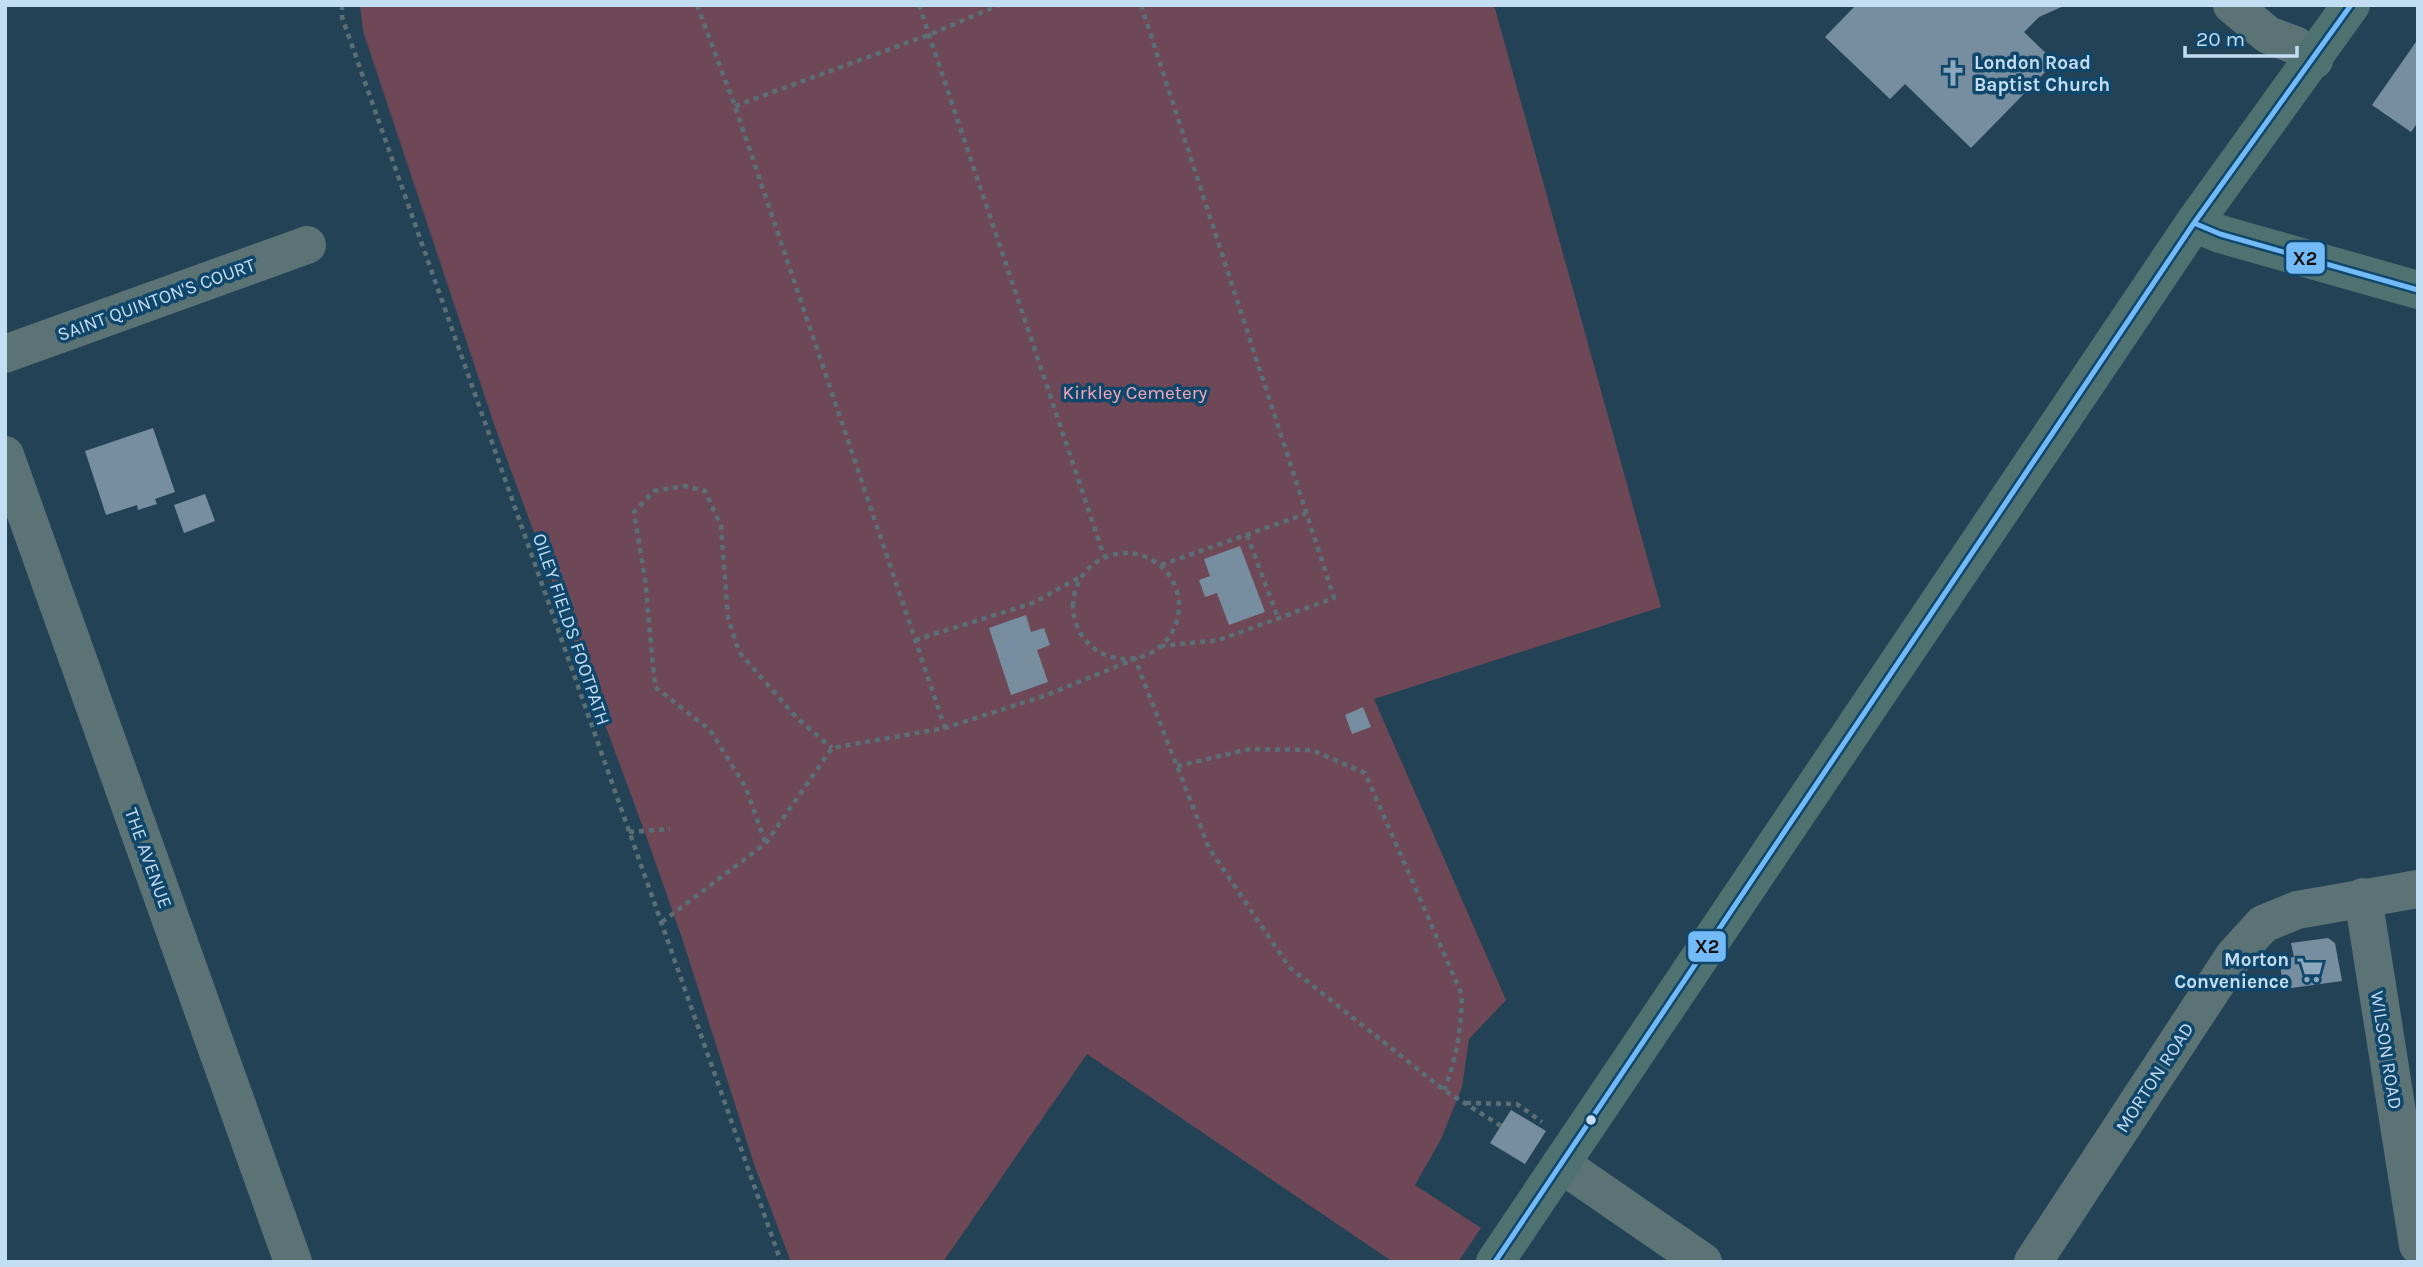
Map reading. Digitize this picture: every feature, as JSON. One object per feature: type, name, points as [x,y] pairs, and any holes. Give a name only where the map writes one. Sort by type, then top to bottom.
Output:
[{"type":"main road","points":[[1495,1262],[2194,223],[2314,60],[2351,5]]},
{"type":"main road","points":[[2194,223],[2220,234],[2418,290]]},
{"type":"street","points":[[2232,5],[2268,35],[2295,45],[2314,60]]},
{"type":"street","name":"SAINT QUINTON'S COURT","points":[[5,354],[307,245]]},
{"type":"street","name":"THE AVENUE","points":[[5,455],[293,1262]]},
{"type":"street","name":"MORTON ROAD","points":[[2033,1262],[2234,956],[2263,924],[2297,910],[2418,889]]},
{"type":"street","name":"WILSON ROAD","points":[[2364,897],[2418,1245]]},
{"type":"street","points":[[1560,1164],[1703,1262]]},
{"type":"path","name":"OILEY FIELDS FOOTPATH","points":[[342,5],[342,17],[780,1262]]},
{"type":"path","points":[[697,5],[735,106],[944,728]]},
{"type":"path","points":[[919,5],[1104,556]]},
{"type":"path","points":[[735,106],[930,34],[999,5]]},
{"type":"path","points":[[662,922],[765,843],[831,748],[944,728],[1047,695],[1162,646],[1219,640],[1334,598],[1141,5]]},
{"type":"path","points":[[765,843],[746,788],[710,730],[655,687],[645,579],[634,512],[654,491],[685,486],[705,491],[721,526],[728,618],[739,652],[797,718],[831,748]]},
{"type":"path","points":[[1161,565],[1305,514]]},
{"type":"path","points":[[1247,535],[1278,618]]},
{"type":"path","points":[[915,640],[1033,603],[1080,576],[1104,556],[1134,553],[1161,565],[1177,591],[1178,620],[1162,646]]},
{"type":"path","points":[[1080,576],[1072,606],[1080,636],[1104,656],[1135,659]]},
{"type":"path","points":[[1135,659],[1209,848],[1289,967],[1444,1090],[1501,1126]]},
{"type":"path","points":[[1177,766],[1250,749],[1312,750],[1365,773],[1462,995],[1461,1029],[1454,1066],[1444,1090]]},
{"type":"path","points":[[629,832],[670,829]]},
{"type":"path","points":[[1465,1103],[1517,1104],[1541,1120],[1560,1164]]},
{"type":"green space","name":"Kirkley Cemetery","points":[[360,5],[1494,5],[1661,607],[1374,699],[1506,1000],[1469,1039],[1462,1087],[1441,1139],[1415,1185],[1481,1228],[1458,1262],[1393,1262],[1087,1054],[943,1262],[791,1262],[754,1164],[682,938],[644,830],[495,427],[363,31]]},
{"type":"building","name":"London Road Baptist Church","points":[[1856,5],[2066,5],[2039,17],[2024,32],[2055,62],[1971,148],[1905,84],[1890,99],[1825,37]]},
{"type":"building","points":[[2418,39],[2418,122],[2411,132],[2372,105]]},
{"type":"building","points":[[153,428],[175,492],[155,499],[157,504],[138,510],[137,505],[106,515],[85,451]]},
{"type":"building","points":[[205,494],[215,521],[184,533],[174,505]]},
{"type":"building","points":[[1240,546],[1265,612],[1229,625],[1217,593],[1205,597],[1199,580],[1210,576],[1204,559]]},
{"type":"building","points":[[1026,615],[1031,632],[1044,628],[1050,645],[1037,650],[1048,682],[1011,695],[989,628]]},
{"type":"building","points":[[1363,707],[1371,727],[1352,734],[1345,715]]},
{"type":"building","name":"Morton Convenience","points":[[2328,938],[2335,943],[2342,981],[2284,989],[2279,960],[2294,957],[2291,943]]},
{"type":"building","points":[[1511,1110],[1546,1131],[1525,1164],[1490,1143]]},
{"type":"transit line","name":"X2","points":[[1495,1262],[2194,223],[2351,5]]},
{"type":"transit line","name":"X2","points":[[2194,223],[2220,234],[2418,290]]},
{"type":"place","name":"London Road Baptist Church","points":[[1953,73]]},
{"type":"place","name":"Morton Convenience","points":[[2310,970]]}]
